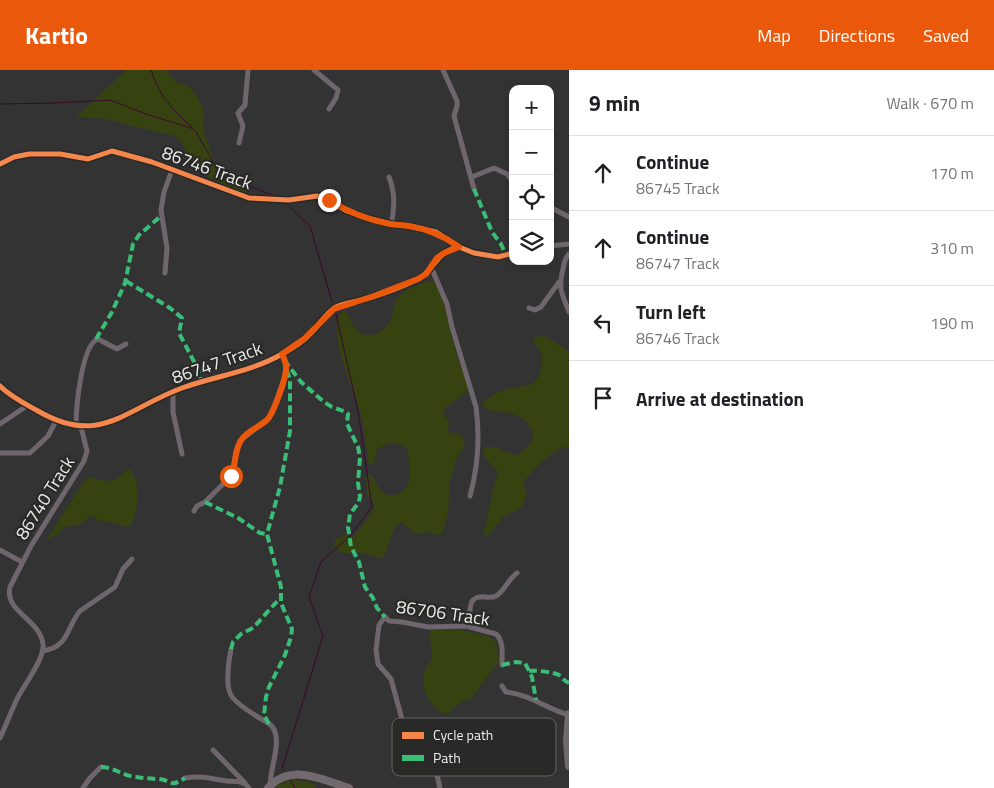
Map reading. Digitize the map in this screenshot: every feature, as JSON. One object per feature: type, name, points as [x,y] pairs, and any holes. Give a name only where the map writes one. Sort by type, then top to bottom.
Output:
[{"type":"street","points":[[239,143],[243,126],[238,113],[245,105],[248,70]]},
{"type":"street","points":[[314,70],[338,90],[336,98],[328,109]]},
{"type":"street","points":[[443,70],[457,100],[454,116],[474,189]]},
{"type":"street","name":"86746 Track","points":[[0,164],[14,157],[29,154],[60,154],[88,159],[112,151],[140,158],[241,196],[257,200],[323,197],[355,214],[391,224],[436,232],[459,247]]},
{"type":"street","points":[[472,177],[494,168],[509,177]]},
{"type":"street","points":[[165,273],[167,248],[161,216],[164,192],[172,170]]},
{"type":"street","points":[[389,177],[395,208],[391,224]]},
{"type":"street","points":[[554,209],[569,217]]},
{"type":"street","points":[[554,246],[569,244]]},
{"type":"street","points":[[459,247],[489,256],[498,257],[509,254]]},
{"type":"street","name":"86747 Track","points":[[0,386],[13,397],[56,421],[79,427],[94,426],[116,420],[151,400],[236,372],[282,354],[304,339],[334,309],[418,279],[426,274],[437,258],[459,247]]},
{"type":"street","points":[[529,308],[538,310],[560,282],[565,260],[569,254]]},
{"type":"street","points":[[431,267],[447,304],[476,407],[478,420],[476,473],[470,496]]},
{"type":"street","points":[[560,282],[569,312]]},
{"type":"street","name":"86740 Track","points":[[43,651],[42,640],[36,627],[15,608],[8,594],[22,562],[84,461],[87,451],[79,427],[77,401],[81,374],[92,343],[96,339],[117,349],[126,344]]},
{"type":"street","points":[[194,511],[197,506],[205,502],[231,476],[236,451],[241,440],[270,416],[284,382],[286,369],[282,354]]},
{"type":"street","points":[[173,392],[173,412],[182,454]]},
{"type":"street","points":[[0,424],[28,405]]},
{"type":"street","points":[[0,453],[30,453],[48,436],[56,421]]},
{"type":"street","points":[[0,550],[22,562]]},
{"type":"street","points":[[0,738],[17,700],[43,651],[52,649],[60,644],[69,633],[80,611],[115,587],[123,569],[132,558]]},
{"type":"street","points":[[466,626],[470,619],[472,601],[485,596],[492,598],[497,596],[510,578],[517,573]]},
{"type":"street","name":"86706 Track","points":[[402,718],[391,679],[378,664],[376,650],[379,625],[385,617],[389,621],[394,622],[428,627],[466,626],[496,634],[501,642],[502,665]]},
{"type":"street","points":[[231,649],[228,685],[231,695],[236,701],[270,724],[275,731],[276,747],[270,772],[269,787]]},
{"type":"street","points":[[502,686],[506,692],[520,694],[558,712],[569,714],[567,741],[569,766]]},
{"type":"street","points":[[213,750],[249,788]]},
{"type":"street","points":[[83,788],[101,767]]},
{"type":"street","points":[[269,787],[275,780],[294,774],[349,788]]},
{"type":"street","points":[[185,778],[201,776],[245,783]]},
{"type":"street","name":"86706 Track","points":[[436,776],[440,788]]},
{"type":"green space","points":[[126,70],[166,70],[176,82],[189,86],[203,108],[204,131],[214,162],[228,179],[243,188],[247,193],[224,185],[198,171],[188,160],[183,145],[175,136],[100,118],[75,118]]},
{"type":"green space","points":[[432,281],[443,299],[452,339],[468,388],[468,391],[445,408],[443,414],[449,421],[448,432],[460,434],[465,442],[464,448],[456,459],[450,481],[448,514],[442,534],[430,532],[416,534],[401,522],[396,525],[383,558],[358,552],[344,553],[334,546],[335,539],[345,535],[352,537],[355,535],[375,507],[373,502],[367,497],[366,477],[369,474],[374,478],[381,490],[386,494],[394,495],[404,490],[407,485],[410,468],[407,448],[399,444],[389,444],[377,449],[374,464],[369,465],[361,415],[339,346],[338,320],[343,311],[348,313],[356,330],[364,335],[374,335],[382,331],[389,323],[400,295],[415,286]]},
{"type":"green space","points":[[539,336],[547,337],[569,351],[569,449],[567,446],[554,452],[538,465],[524,481],[523,485],[527,493],[521,508],[503,517],[489,535],[485,535],[484,532],[498,472],[484,456],[483,449],[491,447],[518,455],[530,444],[533,434],[532,430],[522,419],[513,414],[489,410],[482,406],[483,402],[503,390],[529,385],[539,377],[542,355],[533,339]]},
{"type":"green space","points":[[129,469],[136,480],[138,498],[135,515],[129,527],[100,521],[91,516],[79,525],[64,527],[59,534],[46,540],[87,477],[104,481],[111,480],[119,477]]},
{"type":"green space","points":[[435,629],[458,629],[490,637],[497,643],[499,661],[470,700],[461,702],[445,714],[430,702],[423,683],[426,669],[432,657],[429,633]]},
{"type":"green space","points":[[294,780],[312,783],[317,788],[275,788],[286,781]]},
{"type":"waterway","points":[[151,70],[157,86],[167,102],[192,127]]},
{"type":"waterway","points":[[0,104],[110,100],[194,129]]},
{"type":"waterway","points":[[195,130],[216,167],[239,182],[277,197]]},
{"type":"waterway","points":[[289,206],[310,226],[332,302]]},
{"type":"waterway","points":[[282,769],[323,636],[309,597],[321,562],[350,536],[372,507],[358,411],[336,314]]},
{"type":"waterway","points":[[290,780],[295,788]]},
{"type":"marked path","points":[[474,189],[492,232],[506,255]]},
{"type":"marked path","points":[[96,339],[112,312],[125,283],[133,244],[139,235],[161,216]]},
{"type":"marked path","points":[[126,281],[170,308],[182,318],[179,333],[201,375],[199,383]]},
{"type":"marked path","points":[[284,360],[301,382],[324,402],[348,414],[347,424],[358,447],[360,457],[359,502],[350,514],[348,527],[351,547],[359,562],[365,587],[377,608],[385,617]]},
{"type":"marked path","points":[[269,724],[264,715],[266,697],[285,655],[292,629],[281,603],[281,587],[267,534],[280,487],[290,431],[290,379],[286,369]]},
{"type":"marked path","points":[[205,502],[238,518],[260,533],[267,534]]},
{"type":"marked path","points":[[231,649],[233,642],[241,634],[253,628],[281,597]]},
{"type":"marked path","points":[[502,665],[516,662],[525,663],[532,677],[536,700]]},
{"type":"marked path","points":[[529,671],[557,674],[569,683]]},
{"type":"marked path","points":[[101,767],[110,768],[131,776],[159,779],[172,783],[185,778]]},
{"type":"cycle path","points":[[0,164],[14,157],[29,154],[60,154],[88,159],[112,151],[152,162],[249,198],[289,200],[317,196],[323,197],[347,211],[367,218],[436,232],[459,247],[474,253],[498,257],[509,254]]},
{"type":"cycle path","points":[[0,386],[18,400],[60,421],[79,426],[96,425],[112,421],[182,388],[245,370],[270,360],[302,341],[336,307],[384,293],[418,279],[445,252],[459,247]]},
{"type":"route","points":[[231,476],[238,444],[244,436],[260,426],[272,413],[285,376],[286,365],[282,354],[304,339],[334,309],[418,279],[430,270],[437,258],[453,248],[459,247],[436,232],[366,218],[348,211],[329,200]]}]
